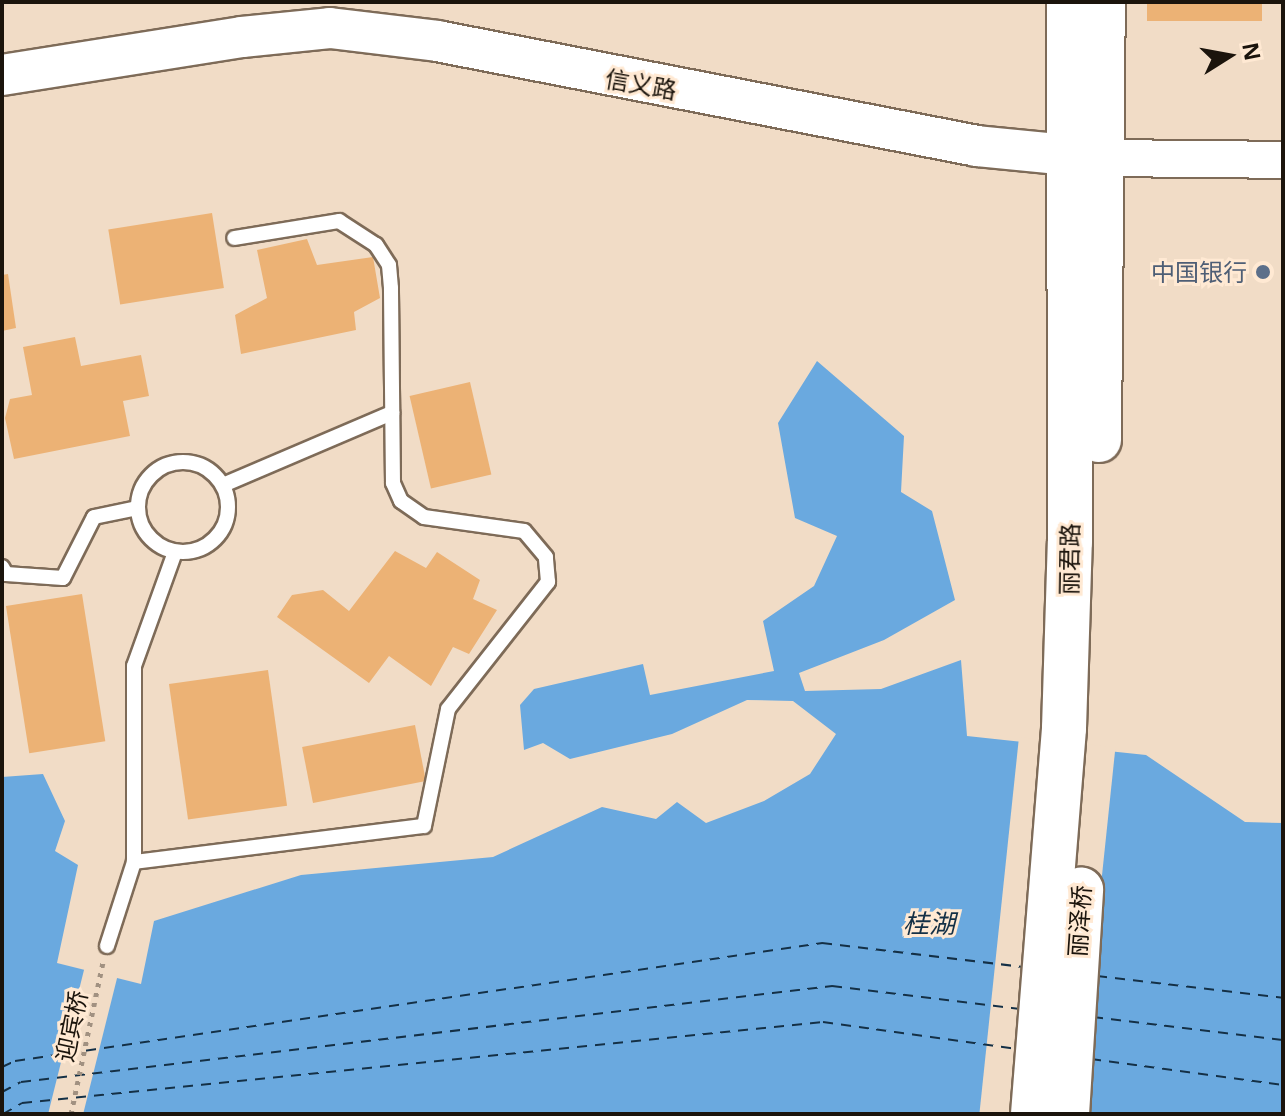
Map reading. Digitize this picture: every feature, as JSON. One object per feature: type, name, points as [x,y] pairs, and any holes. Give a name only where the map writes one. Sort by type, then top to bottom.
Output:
[{"type":"main road","name":"丽君路","points":[[1069,2],[1086,156]]},
{"type":"main road","name":"丽君路","points":[[1033,1114],[1077,728],[1086,156],[1103,2]]},
{"type":"main road","name":"信义路","points":[[2,75],[242,37],[330,28],[437,41],[977,146],[1086,156]]},
{"type":"main road","name":"丽泽桥","points":[[1067,1114],[1077,728]]},
{"type":"street","name":"信义路","points":[[1086,156],[1283,160]]},
{"type":"lane","points":[[134,862],[424,826],[448,709],[544,593],[549,575],[541,547],[524,531],[424,517],[407,508],[393,483],[391,288],[389,265],[376,245],[339,221],[234,238]]},
{"type":"lane","points":[[223,485],[392,413]]},
{"type":"lane","points":[[173,463],[201,466],[223,485],[228,514],[216,540],[190,552],[175,552],[149,537],[138,508],[148,480],[173,463]]},
{"type":"lane","points":[[2,567],[6,574],[63,578],[94,517],[138,508]]},
{"type":"lane","points":[[107,946],[134,862],[134,666],[175,552]]},
{"type":"path","name":"迎宾桥","points":[[71,1114],[107,946]]},
{"type":"water","name":"桂湖","points":[[817,361],[904,436],[901,492],[932,511],[955,600],[884,640],[799,673],[805,691],[881,689],[961,660],[967,736],[1146,755],[1245,822],[1283,823],[1283,1114],[2,1114],[2,777],[43,774],[65,821],[55,851],[78,865],[57,963],[141,984],[154,921],[301,875],[493,857],[602,807],[656,819],[677,802],[706,823],[764,801],[810,774],[836,734],[793,701],[747,700],[672,734],[570,759],[543,743],[524,750],[520,705],[534,689],[643,664],[650,695],[774,671],[763,621],[814,586],[837,536],[795,518],[778,423]]},
{"type":"pier","points":[[1019,737],[1115,747],[1077,1114],[979,1113]]},
{"type":"pier","points":[[85,966],[118,974],[83,1114],[48,1113]]},
{"type":"building","points":[[1147,2],[1262,2],[1262,21],[1147,21]]},
{"type":"building","points":[[212,213],[224,288],[120,304],[108,229]]},
{"type":"building","points":[[307,239],[317,265],[373,257],[380,298],[354,312],[356,330],[241,354],[235,315],[267,298],[257,250]]},
{"type":"building","points":[[8,274],[16,328],[2,331],[2,275]]},
{"type":"building","points":[[75,337],[81,366],[141,355],[149,396],[123,401],[130,436],[14,459],[5,418],[10,399],[32,395],[23,347]]},
{"type":"building","points":[[470,382],[491,475],[431,489],[410,396]]},
{"type":"building","points":[[395,551],[426,568],[437,552],[480,580],[473,599],[497,610],[469,654],[453,647],[431,686],[389,656],[369,683],[277,617],[292,595],[323,590],[349,611]]},
{"type":"building","points":[[82,594],[105,741],[29,753],[6,606]]},
{"type":"building","points":[[268,670],[287,806],[188,820],[169,684]]},
{"type":"building","points":[[415,725],[426,781],[313,803],[302,747]]},
{"type":"ferry route","points":[[2,1067],[15,1061],[822,943],[1024,967]]},
{"type":"ferry route","points":[[1097,976],[1283,998]]},
{"type":"ferry route","points":[[2,1092],[21,1082],[832,986],[1019,1009]]},
{"type":"ferry route","points":[[1093,1017],[1283,1040]]},
{"type":"ferry route","points":[[3,1114],[22,1103],[823,1022],[1017,1049]]},
{"type":"ferry route","points":[[1091,1059],[1283,1085]]},
{"type":"place","name":"中国银行","points":[[1263,272]]}]
